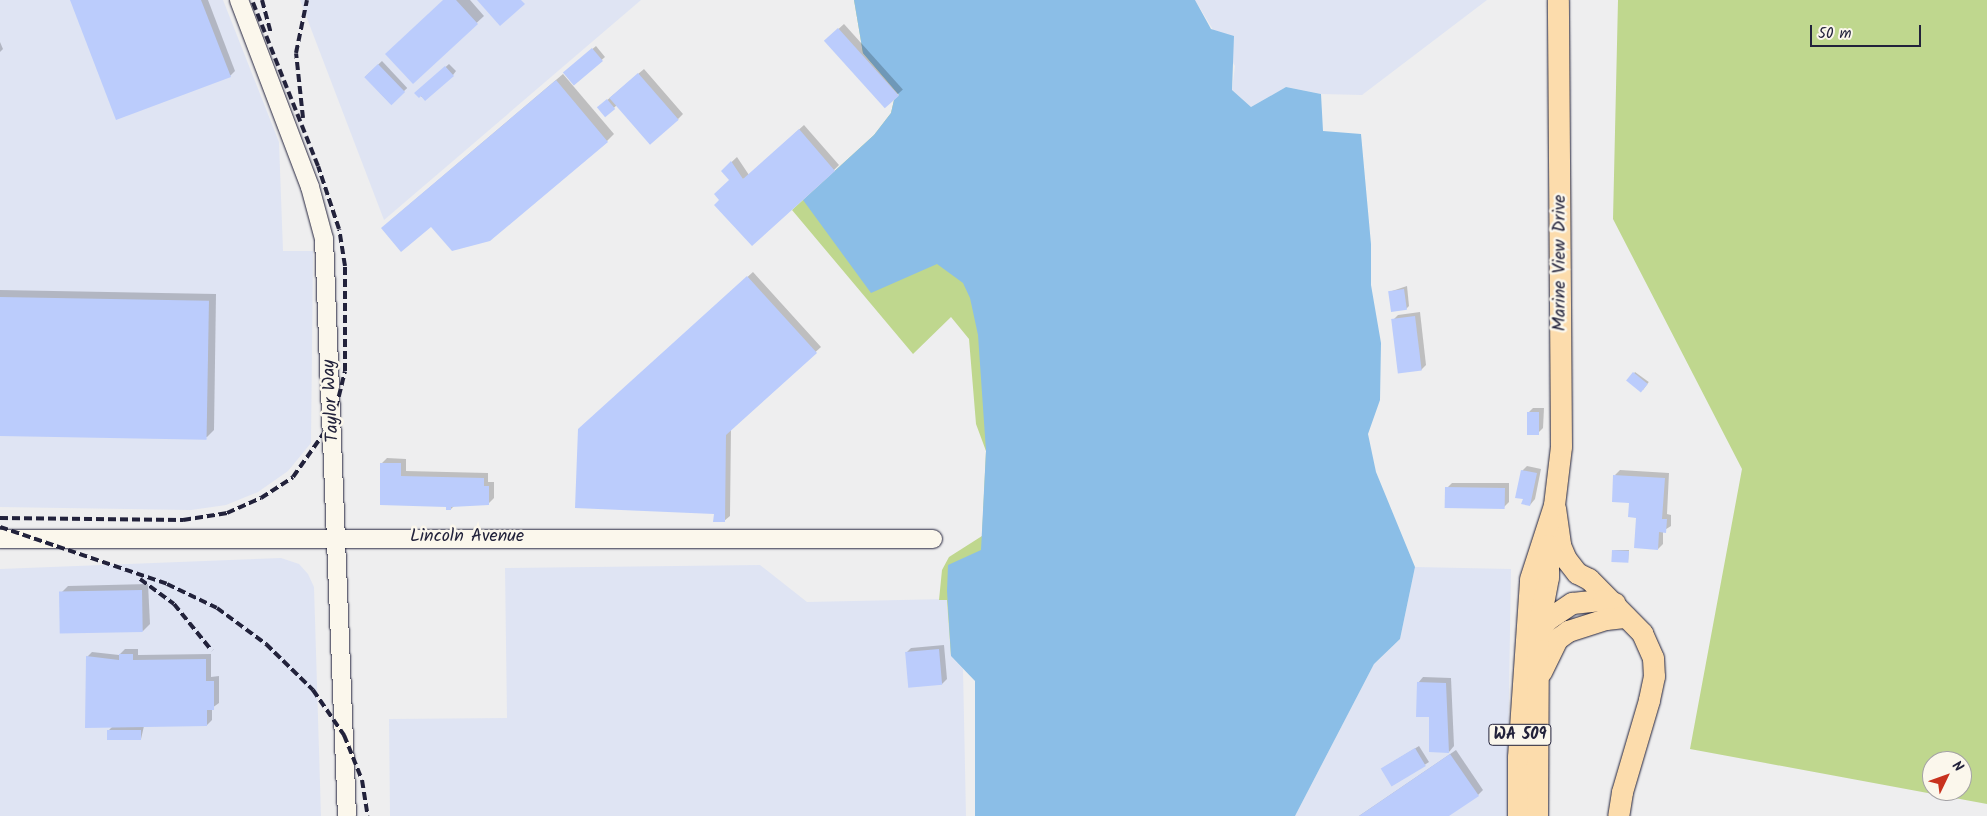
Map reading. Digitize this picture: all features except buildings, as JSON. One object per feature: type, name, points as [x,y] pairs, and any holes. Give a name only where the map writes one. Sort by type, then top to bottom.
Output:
[{"type":"main road","name":"Marine View Drive","points":[[1537,816],[1538,630],[1548,577],[1550,515],[1561,446],[1558,0]]},
{"type":"main road","name":"Marine View Drive","points":[[1518,816],[1524,654],[1530,580],[1550,515]]},
{"type":"main road","points":[[1550,515],[1566,559],[1576,573],[1589,579],[1615,613],[1648,644],[1654,676],[1618,816]]},
{"type":"main road","points":[[1548,577],[1555,589],[1572,603],[1615,613]]},
{"type":"main road","points":[[1524,654],[1538,630],[1548,619],[1572,603]]},
{"type":"main road","points":[[1538,680],[1557,639],[1578,626],[1615,613]]},
{"type":"street","name":"Taylor Way","points":[[239,0],[310,187],[324,239],[347,816]]},
{"type":"street","name":"Lincoln Avenue","points":[[0,539],[337,537],[933,539]]},
{"type":"shaded area","points":[[0,0],[223,0],[279,142],[283,251],[313,251],[311,443],[288,471],[258,492],[226,505],[191,510],[0,507]]},
{"type":"shaded area","points":[[300,0],[641,0],[384,220]]},
{"type":"shaded area","points":[[1195,0],[1487,0],[1362,95],[1321,94],[1286,87],[1251,107],[1232,90],[1235,66]]},
{"type":"shaded area","points":[[281,558],[299,564],[308,574],[314,587],[321,816],[0,816],[0,569]]},
{"type":"shaded area","points":[[760,565],[807,602],[947,599],[951,656],[963,669],[966,816],[390,816],[389,719],[507,718],[505,568]]},
{"type":"shaded area","points":[[1415,567],[1511,569],[1507,816],[1295,816],[1374,664],[1400,639]]},
{"type":"green space","points":[[854,0],[886,0],[1009,338],[972,640],[951,656],[947,600],[939,600],[942,570],[949,557],[982,536],[986,451],[976,424],[969,339],[951,317],[913,354],[792,210],[874,135],[891,113],[894,100],[899,95],[863,53]]},
{"type":"green space","points":[[1618,0],[1987,0],[1987,804],[1971,801],[1972,751],[1922,751],[1922,792],[1690,749],[1742,469],[1613,219]]},
{"type":"water","points":[[854,0],[1195,0],[1211,29],[1234,36],[1232,90],[1251,107],[1286,87],[1321,94],[1323,131],[1361,134],[1371,244],[1371,285],[1381,343],[1380,400],[1368,434],[1376,472],[1415,567],[1400,639],[1374,664],[1295,816],[975,816],[975,681],[951,656],[947,591],[948,565],[981,550],[986,451],[978,335],[970,298],[963,283],[937,264],[871,293],[803,200],[874,135],[891,113],[894,100],[899,95],[863,53]]},
{"type":"railway","points":[[0,518],[183,520],[227,513],[261,498],[293,477],[333,420],[345,371],[345,266],[339,229],[318,166],[252,0]]},
{"type":"railway","points":[[262,0],[271,34]]},
{"type":"railway","points":[[303,118],[296,53],[307,0]]},
{"type":"railway","points":[[0,527],[167,584],[217,608],[266,644],[313,690],[344,735],[362,780],[368,816]]},
{"type":"railway","points":[[140,579],[174,604],[212,651]]}]
